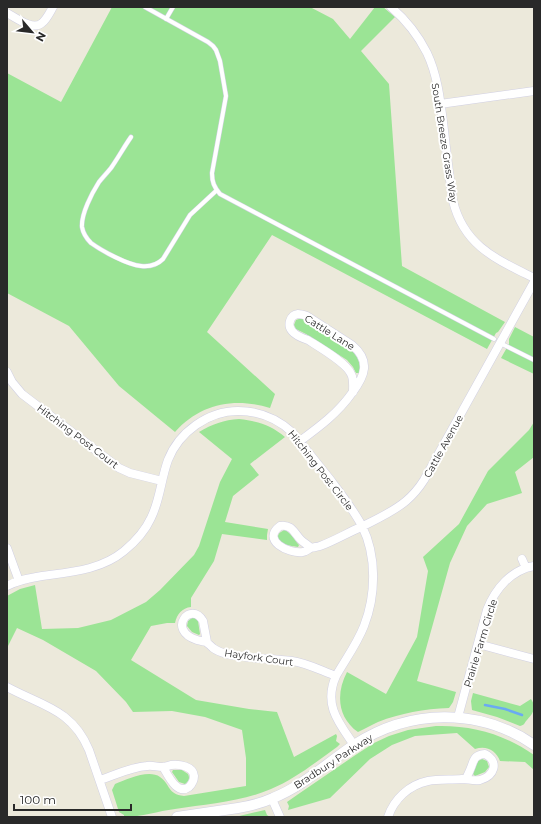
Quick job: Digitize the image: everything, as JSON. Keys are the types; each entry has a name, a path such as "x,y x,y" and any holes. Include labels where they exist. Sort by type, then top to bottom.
{"street":[{"path":"7,13 40,29 53,7"},
{"name":"South Breeze Grass Way","path":"391,7 412,29 427,53 433,70 437,84 453,201 458,216 467,233 490,255 534,278"},
{"path":"440,104 534,91"},
{"path":"459,238 467,233"},
{"name":"Cattle Avenue","path":"312,548 362,526 399,507 420,486 497,341 534,282"},
{"name":"Cattle Lane","path":"300,442 346,403 362,380 364,370 363,358 358,349 352,344 307,316 298,314 294,316 289,326 291,330 346,366 353,377 353,392"},
{"name":"Hitching Post Court","path":"7,372 17,389 26,397 119,468 130,473 162,481"},
{"name":"Hitching Post Circle","path":"7,586 28,578 89,568 107,562 124,551 139,536 150,519 171,454 189,430 202,421 220,413 245,411 267,416 284,425 293,433 347,503 362,526 370,551 373,568 373,586 370,606 364,626 336,676 333,683 332,692 334,712 339,724 354,745"},
{"path":"7,548 19,581"},
{"path":"522,559 530,567"},
{"name":"Prairie Farm Circle","path":"458,717 487,610 493,596 506,581 530,567"},
{"name":"Hayfork Court","path":"207,642 222,653 299,663 336,676"},
{"path":"478,644 534,659"},
{"path":"7,687 54,709 65,716 80,733 87,745 112,817"},
{"name":"Bradbury Parkway","path":"177,817 238,808 272,799 295,786 354,745 374,734 395,725 421,719 458,717 475,720 501,727 534,745"},
{"path":"100,780 145,766 164,767"},
{"path":"388,817 391,808 400,797 416,785 434,780 466,779"},
{"path":"272,799 280,817"}],"lane":[{"path":"145,7 208,42 216,50 220,61 226,96 212,174 213,185 216,190 224,196 534,360"},
{"path":"166,19 173,7"},
{"path":"131,137 100,181 87,205 83,217 82,227 85,236 90,242 106,252 129,263 140,266 159,263 190,215 216,190"}],"green space":[{"path":"112,7 310,7 333,19 350,39 375,7 383,7 395,17 361,51 389,84 402,266 505,322 496,333 487,349 272,235 207,332 275,394 270,408 243,403 218,405 195,415 175,432 119,386 69,326 7,293 7,73 61,102"},
{"path":"304,319 353,352 359,362 359,373 356,373 347,360 296,329 294,325 296,320"},
{"path":"515,327 534,337 534,374 501,358 509,344 509,339"},
{"path":"239,419 264,424 285,437 250,464 259,475 233,496 225,522 268,529 267,540 222,534 214,561 191,598 191,607 180,612 175,623 151,626 131,660 196,700 277,712 294,757 336,734 336,741 340,744 297,775 280,785 260,793 224,802 124,817 124,815 119,812 112,790 115,784 144,774 160,777 172,791 184,796 246,786 246,758 242,730 205,717 172,711 133,712 126,702 96,671 43,640 17,628 7,648 7,596 20,589 35,585 42,629 78,628 111,620 146,602 160,590 194,555 199,546 220,482 232,459 199,432 218,423"},
{"path":"534,422 534,457 515,472 522,493 487,504 467,526 450,563 417,681 456,692 453,702 449,708 422,710 395,716 378,722 358,732 346,719 340,704 341,688 347,672 386,694 417,637 428,571 423,557 459,524 488,471 529,430"},
{"path":"284,530 289,532 299,545 298,547 286,545 279,540 279,534"},
{"path":"195,618 198,621 199,635 192,632 187,626 188,621"},
{"path":"473,693 520,706 531,699 534,705 534,710 524,724 520,726 497,717 472,710 471,701"},
{"path":"436,726 475,729 511,741 534,755 534,770 525,762 500,761 496,754 490,749 475,749 457,733 415,736 392,745 370,759 330,798 288,810 289,806 287,802 374,743 408,730"},
{"path":"482,759 487,761 489,767 485,772 475,776 473,774 478,761"},
{"path":"173,770 182,770 188,774 189,778 185,784 179,782 172,772"},
{"path":"265,810 267,815 270,817 235,817"}],"waterway":[{"path":"485,705 505,709 522,715"}]}
